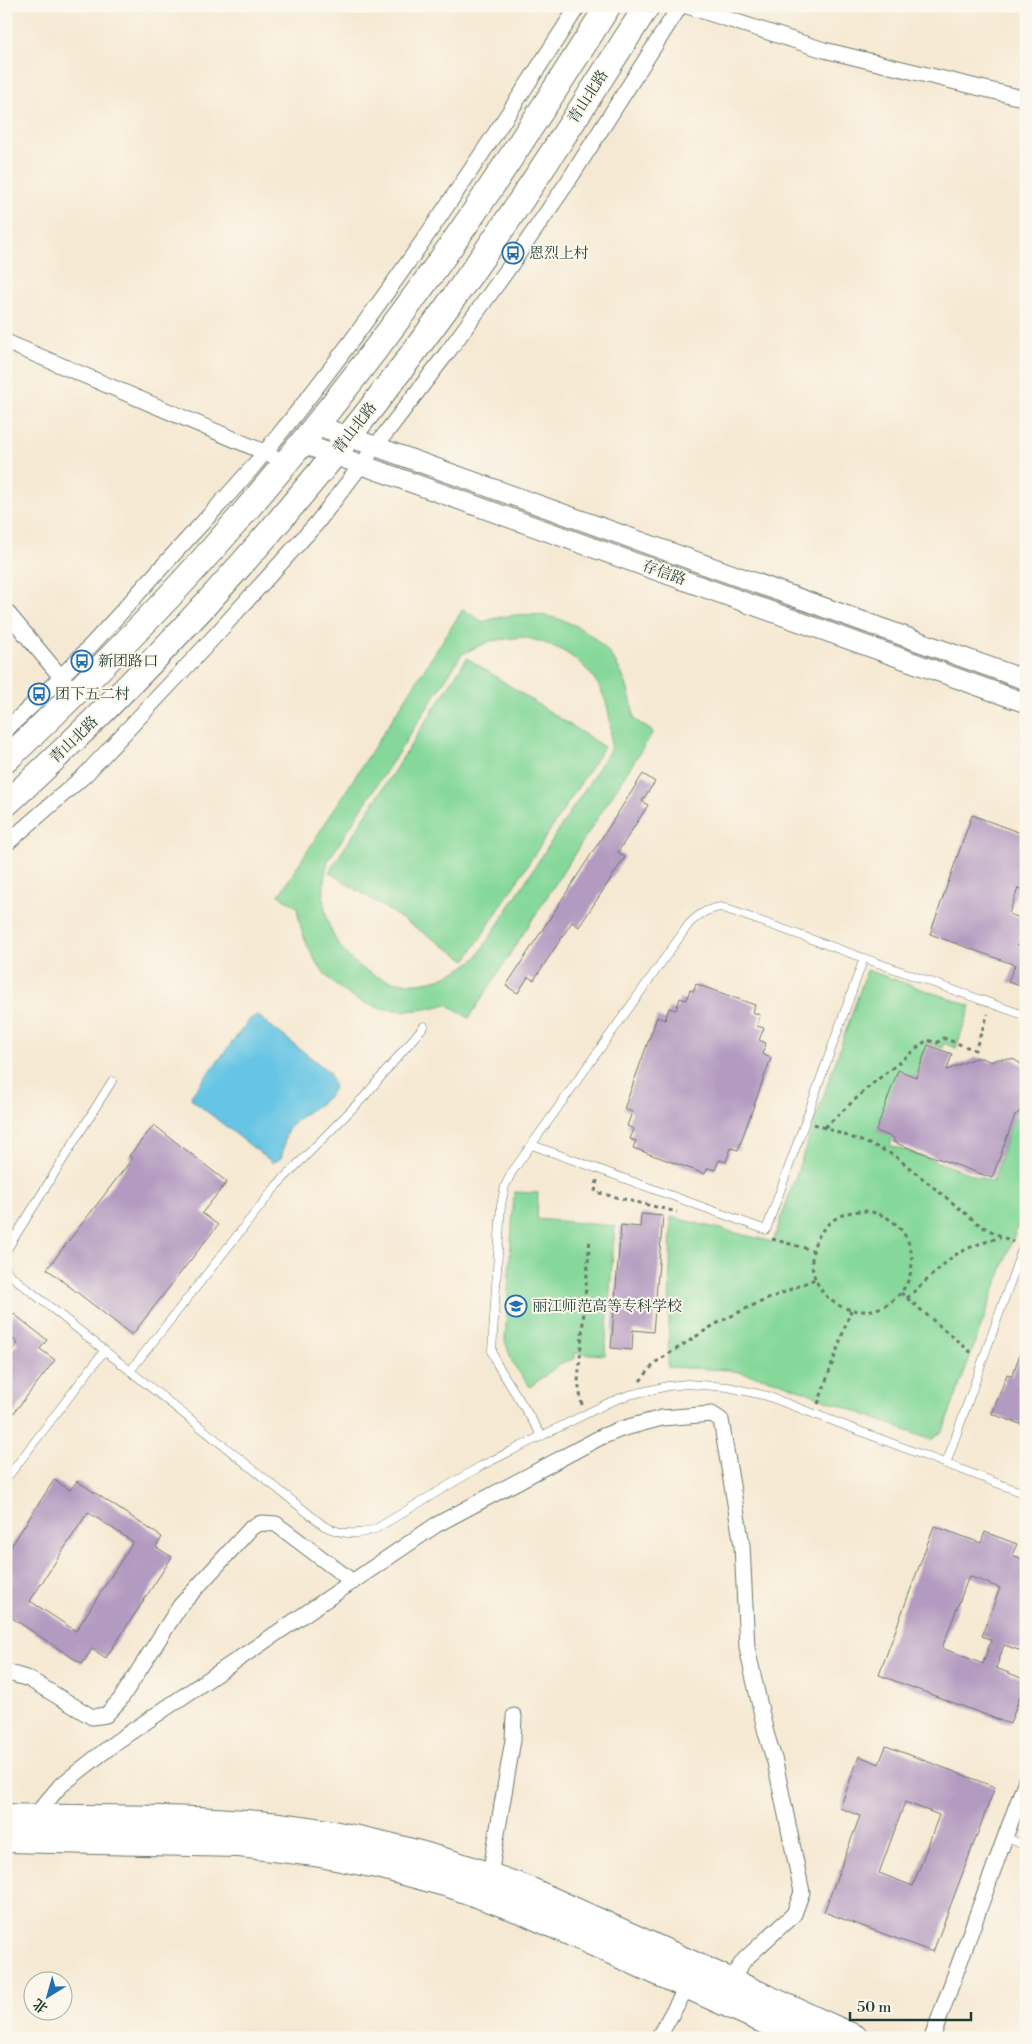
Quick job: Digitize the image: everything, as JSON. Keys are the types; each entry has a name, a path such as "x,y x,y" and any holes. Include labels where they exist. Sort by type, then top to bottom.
{"highway":[{"path":"6,1817 202,1820 280,1826 370,1842 421,1854 490,1875 531,1891 855,2038"},
{"path":"6,1839 239,1844 315,1853 382,1866 452,1885 523,1911 804,2038"}],"main road":[{"path":"6,760 67,685 189,575 301,443 404,311 466,223 608,6"},
{"name":"青山北路","path":"6,804 82,733 171,643 260,544 341,446 447,307 504,226 647,6"}],"street":[{"path":"6,730 25,713 67,685 196,530 264,452 367,318 432,227 495,135 578,6"},
{"path":"6,844 85,775 316,524 377,447 508,269 572,174 680,6"},
{"path":"687,6 824,50 1026,99"},
{"path":"6,342 264,452 301,443"},
{"name":"存信路","path":"301,443 377,447 1026,680"},
{"name":"存信路","path":"341,446 363,465 1026,703"},
{"path":"6,611 67,685"},
{"path":"33,1818 60,1786 116,1742 436,1525 621,1428 662,1418 712,1414 721,1420 742,1545 747,1648 775,1762 802,1892 794,1914 745,1959 729,1981"},
{"path":"6,1672 29,1679 92,1717 98,1718 106,1715 120,1700 180,1606 252,1528 261,1523 276,1524 353,1582"},
{"path":"490,1875 513,1740 514,1716"},
{"path":"932,2038 1026,1780"},
{"path":"658,2038 688,1985"}],"lane":[{"path":"542,1436 497,1364 492,1351 502,1196 512,1172 689,924 703,912 721,907 1026,1016"},
{"path":"532,1145 766,1230 864,958"},
{"path":"130,1371 277,1185 364,1097 424,1026"},
{"path":"6,1251 112,1081"},
{"path":"946,1464 1026,1238"},
{"path":"6,1270 324,1526 343,1533 361,1534 378,1528 481,1466 584,1415 629,1395 668,1386 708,1384 748,1390 1026,1494"},
{"path":"6,1479 105,1350"},
{"path":"1005,1837 1026,1846"}],"path":[{"path":"824,1128 871,1085 927,1040 937,1043 943,1038 975,1050 992,1004"},
{"path":"806,1121 875,1146 894,1156 981,1226 1023,1246"},
{"path":"871,1211 882,1215 896,1224 907,1237 911,1248 912,1270 901,1293 885,1306 874,1310 851,1310 831,1300 822,1292 815,1279 811,1261 812,1250 821,1231 838,1216 849,1212 871,1211"},
{"path":"907,1298 953,1256 973,1246 1002,1237"},
{"path":"584,1415 578,1382 590,1238"},
{"path":"629,1395 656,1362 685,1343 747,1308 815,1279"},
{"path":"901,1293 982,1362"},
{"path":"814,1414 851,1310"}],"green space":[{"path":"463,609 483,622 511,615 538,615 563,620 584,631 603,646 618,666 628,691 634,719 653,732 469,1018 447,1004 419,1010 393,1010 369,1004 347,994 329,978 314,958 303,935 297,907 279,895","holes":["521,637 542,642 561,650 591,674 601,690 607,708 611,728 610,750 477,957 448,975 418,983 389,981 364,969 343,951 329,926 324,895 328,861 462,654 490,641"]},
{"path":"467,658 604,747 466,960 329,872"},
{"path":"867,970 971,1006 956,1048 944,1043 943,1048 927,1043 890,1145 993,1182 1013,1118 1026,1112 1026,1203 943,1431 931,1440 774,1380 729,1370 668,1367 671,1217 773,1242"},
{"path":"514,1192 538,1193 537,1219 615,1226 605,1355 575,1353 575,1359 561,1363 530,1387 513,1364 505,1341"}],"water":[{"path":"257,1015 329,1072 334,1088 325,1099 295,1121 290,1127 286,1134 281,1158 273,1163 192,1100 191,1096 250,1019"}],"building":[{"path":"643,774 655,782 642,801 648,805 618,852 625,857 579,927 572,922 534,980 528,977 518,993 506,986"},
{"path":"972,815 1026,835 1026,891 1018,888 1009,914 1026,920 1017,945 1021,946 1024,939 1026,939 1026,988 1008,982 1015,965 930,934"},
{"path":"696,984 755,1005 753,1012 760,1015 757,1026 764,1028 759,1040 766,1043 762,1054 771,1058 738,1150 731,1148 726,1162 719,1160 715,1170 708,1168 705,1174 633,1148 636,1141 630,1139 634,1129 627,1126 632,1112 624,1109 657,1017 665,1020 669,1008 676,1010 680,998 686,1000 690,990 694,991"},
{"path":"928,1045 952,1054 947,1070 975,1058 982,1058 991,1062 998,1059 1013,1059 1026,1067 1026,1108 1015,1115 992,1178 893,1142 894,1138 876,1131 898,1070 916,1077"},
{"path":"154,1125 227,1182 202,1213 218,1225 132,1335 47,1269 132,1159 129,1156"},
{"path":"641,1214 663,1216 653,1332 633,1330 632,1350 611,1348 621,1225 640,1227"},
{"path":"14,1314 47,1340 40,1349 55,1360 6,1423 6,1357 18,1343 6,1334 6,1324"},
{"path":"1024,1343 1026,1344 1026,1418 1023,1425 992,1414 1007,1374 1012,1376"},
{"path":"54,1480 70,1490 77,1481 162,1537 156,1547 172,1557 106,1658 92,1649 82,1664 6,1614 6,1554","holes":["88,1512 133,1542 76,1631 30,1601"]},
{"path":"934,1526 981,1543 985,1532 1017,1544 1012,1555 1026,1560 1026,1642 1022,1651 1004,1645 996,1668 1026,1680 1010,1724 879,1675","holes":["969,1576 1000,1588 982,1636 991,1640 983,1664 942,1648"]},
{"path":"886,1746 995,1787 933,1952 824,1912 860,1816 840,1808 859,1756 879,1764","holes":["905,1802 939,1815 913,1886 879,1873"]}],"place":[{"name":"恩烈上村","path":"513,253"},
{"name":"新团路口","path":"82,661"},
{"name":"团下五二村","path":"39,694"},
{"name":"丽江师范高等专科学校","path":"516,1306"}]}
